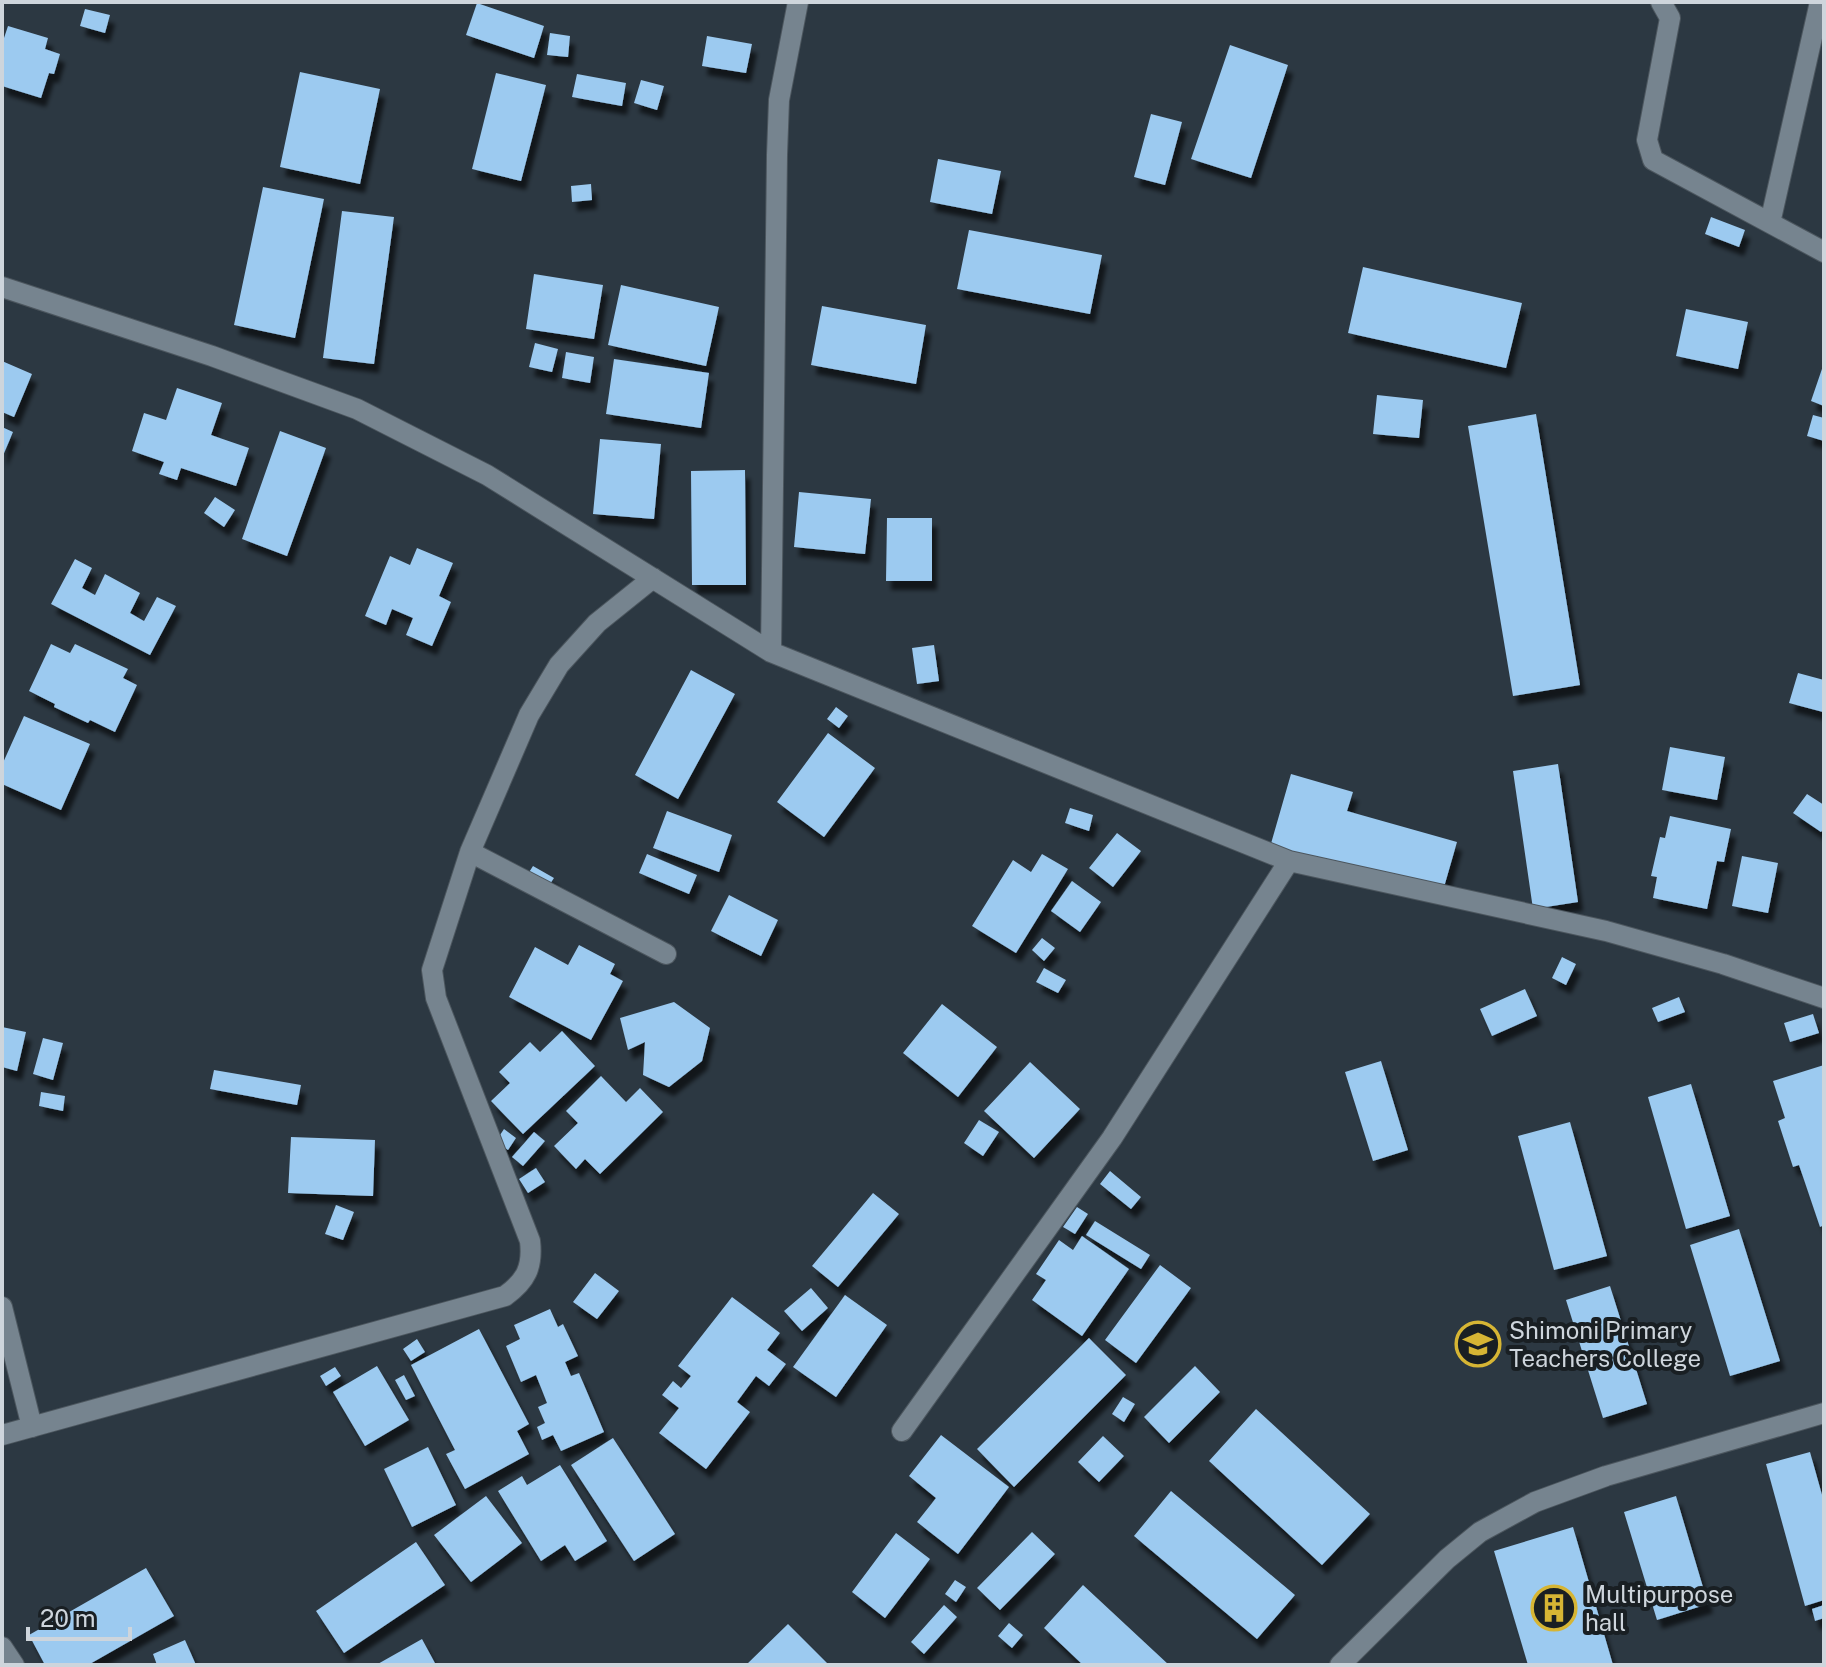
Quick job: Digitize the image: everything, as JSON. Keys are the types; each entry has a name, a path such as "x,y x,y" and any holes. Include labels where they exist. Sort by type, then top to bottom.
{"street":[{"path":"771,652 779,100 798,2"},
{"path":"1661,2 1670,18 1647,140 1653,160 1824,252"},
{"path":"1770,223 1820,2"},
{"path":"2,287 212,356 357,409 487,475 771,652 1289,861 1606,931 1723,964 1824,998"},
{"path":"2,1435 505,1296 519,1286 528,1273 532,1257 530,1241 432,985 432,970 470,852 529,715 559,665 597,623 653,578"},
{"path":"470,852 666,954"},
{"path":"902,1431 1112,1138 1289,861"},
{"path":"2,1307 32,1427"},
{"path":"1340,1665 1447,1559 1480,1532 1535,1502 1606,1476 1824,1413"},
{"path":"2,1647 14,1665"}],"building":[{"path":"477,3 544,26 534,58 466,35"},
{"path":"85,9 110,15 105,33 80,26"},
{"path":"8,26 48,38 45,49 60,54 54,74 49,73 41,98 2,86 2,44"},
{"path":"550,33 570,36 568,57 547,55"},
{"path":"707,36 752,44 746,73 702,66"},
{"path":"1230,45 1288,65 1251,178 1191,159"},
{"path":"300,72 380,89 360,184 280,167"},
{"path":"496,73 546,85 521,181 472,169"},
{"path":"577,74 626,83 622,106 572,97"},
{"path":"641,80 664,86 657,110 634,103"},
{"path":"1151,114 1182,122 1165,185 1134,177"},
{"path":"938,159 1001,171 992,214 930,202"},
{"path":"591,184 592,200 572,202 571,186"},
{"path":"263,187 324,199 295,338 234,325"},
{"path":"342,211 394,217 374,364 323,358"},
{"path":"1711,217 1745,230 1739,247 1705,234"},
{"path":"969,230 1102,255 1090,314 957,289"},
{"path":"1363,267 1522,303 1506,368 1348,333"},
{"path":"534,274 603,285 594,339 526,329"},
{"path":"621,285 719,307 706,366 608,345"},
{"path":"822,306 926,325 916,384 811,365"},
{"path":"1686,309 1748,322 1738,369 1676,356"},
{"path":"535,343 558,349 552,372 529,367"},
{"path":"566,352 594,357 590,383 562,378"},
{"path":"614,359 709,373 701,428 606,414"},
{"path":"2,361 32,374 14,417 2,412"},
{"path":"1824,363 1824,406 1811,401"},
{"path":"177,388 222,403 211,435 249,448 236,486 181,468 177,480 159,474 164,462 132,451 144,413 166,420"},
{"path":"1377,395 1423,400 1419,438 1373,434"},
{"path":"1536,414 1580,685 1513,696 1468,426"},
{"path":"1813,415 1824,418 1824,441 1807,436"},
{"path":"2,427 13,432 2,458"},
{"path":"280,431 326,448 287,556 242,539"},
{"path":"600,439 661,444 654,519 593,514"},
{"path":"745,470 746,585 692,585 691,471"},
{"path":"799,492 871,499 865,554 794,547"},
{"path":"215,497 235,510 224,527 204,513"},
{"path":"887,518 932,518 932,581 886,581"},
{"path":"417,548 453,563 439,596 451,602 432,646 406,635 413,618 392,609 386,625 365,616 390,556 410,565"},
{"path":"75,559 92,568 82,588 95,595 105,574 140,593 130,613 144,621 157,597 176,606 150,655 51,604"},
{"path":"51,644 70,653 75,644 128,669 123,678 137,685 115,732 54,707 55,704 29,691"},
{"path":"934,645 939,681 917,684 912,648"},
{"path":"691,670 735,694 678,799 635,775"},
{"path":"1798,673 1824,680 1823,712 1789,703"},
{"path":"836,707 848,716 839,728 827,719"},
{"path":"24,716 90,744 61,810 2,784 2,765"},
{"path":"828,733 875,768 824,837 777,802"},
{"path":"1670,747 1725,757 1717,800 1662,790"},
{"path":"1558,764 1578,902 1533,909 1513,771"},
{"path":"1291,774 1353,792 1347,811 1457,842 1442,894 1270,847"},
{"path":"1807,794 1824,805 1824,828 1821,832 1793,813"},
{"path":"1070,808 1093,815 1089,831 1065,823"},
{"path":"667,811 732,835 719,872 653,848"},
{"path":"1670,816 1731,829 1724,862 1717,861 1707,909 1653,898 1657,877 1651,876 1660,837 1665,838"},
{"path":"1117,833 1141,851 1113,887 1089,868"},
{"path":"647,854 697,875 689,894 639,873"},
{"path":"1042,854 1068,869 1016,953 972,926 1013,860 1031,872"},
{"path":"1742,856 1778,863 1768,913 1732,906"},
{"path":"533,866 554,878 546,890 526,877"},
{"path":"1072,881 1101,902 1080,932 1051,911"},
{"path":"729,895 778,920 761,956 711,931"},
{"path":"1042,938 1055,948 1044,961 1032,950"},
{"path":"579,945 615,964 610,974 623,981 591,1040 509,997 535,947 568,965"},
{"path":"1562,957 1576,964 1566,985 1552,978"},
{"path":"1044,968 1066,980 1058,993 1036,982"},
{"path":"1525,989 1537,1016 1492,1036 1480,1009"},
{"path":"1679,997 1685,1012 1658,1022 1652,1008"},
{"path":"674,1002 710,1028 702,1061 669,1087 643,1075 645,1042 628,1050 620,1018"},
{"path":"942,1004 997,1047 958,1097 903,1053"},
{"path":"1813,1014 1819,1033 1790,1042 1784,1023"},
{"path":"2,1027 26,1032 17,1071 2,1067"},
{"path":"562,1031 595,1066 523,1134 491,1101 510,1083 499,1072 530,1042 540,1052"},
{"path":"43,1038 63,1043 53,1080 33,1074"},
{"path":"1381,1061 1408,1150 1373,1161 1345,1072"},
{"path":"1030,1062 1080,1109 1034,1158 984,1111"},
{"path":"1824,1065 1824,1225 1820,1227 1799,1165 1793,1167 1778,1121 1785,1118 1773,1081"},
{"path":"214,1070 301,1085 297,1105 210,1089"},
{"path":"601,1076 626,1102 640,1088 663,1112 600,1174 585,1159 576,1169 554,1146 578,1123 566,1111"},
{"path":"1691,1084 1730,1216 1686,1229 1648,1097"},
{"path":"41,1092 65,1096 63,1111 39,1106"},
{"path":"979,1120 999,1132 983,1156 964,1143"},
{"path":"1570,1122 1607,1256 1554,1270 1518,1136"},
{"path":"504,1129 516,1138 508,1150 496,1141"},
{"path":"534,1132 545,1141 523,1166 512,1157"},
{"path":"291,1137 375,1140 373,1196 288,1193"},
{"path":"536,1168 545,1182 528,1193 519,1179"},
{"path":"1110,1171 1141,1197 1131,1209 1100,1184"},
{"path":"873,1193 899,1214 838,1287 812,1266"},
{"path":"336,1205 354,1212 343,1240 325,1234"},
{"path":"1077,1207 1088,1214 1075,1234 1063,1227"},
{"path":"1095,1221 1150,1255 1141,1269 1086,1235"},
{"path":"1739,1229 1780,1361 1730,1376 1690,1245"},
{"path":"1082,1236 1129,1269 1082,1336 1032,1300 1046,1280 1036,1274 1059,1240 1073,1250"},
{"path":"1160,1265 1191,1288 1136,1363 1105,1340"},
{"path":"595,1273 619,1291 597,1319 573,1302"},
{"path":"1610,1286 1647,1404 1603,1418 1566,1300"},
{"path":"811,1288 828,1308 802,1331 784,1311"},
{"path":"845,1295 887,1325 836,1397 793,1367"},
{"path":"732,1297 780,1333 767,1350 786,1364 769,1386 756,1376 737,1402 750,1412 706,1469 659,1433 679,1408 662,1395 673,1381 681,1388 691,1376 678,1366"},
{"path":"550,1309 558,1327 563,1324 578,1356 565,1362 571,1376 579,1373 604,1432 561,1451 553,1435 542,1440 537,1427 545,1423 538,1407 547,1403 536,1375 521,1382 506,1346 520,1339 514,1325"},
{"path":"479,1329 529,1424 517,1431 529,1454 465,1489 446,1454 455,1450 411,1365"},
{"path":"1089,1338 1126,1375 1014,1487 977,1449"},
{"path":"417,1339 425,1352 411,1361 403,1349"},
{"path":"377,1366 409,1420 365,1446 333,1392"},
{"path":"1195,1366 1220,1392 1169,1443 1144,1417"},
{"path":"335,1367 341,1376 326,1386 320,1376"},
{"path":"404,1375 415,1396 406,1400 395,1380"},
{"path":"1123,1397 1135,1404 1124,1422 1112,1414"},
{"path":"1256,1409 1370,1514 1322,1565 1209,1461"},
{"path":"941,1435 1009,1487 958,1554 917,1522 936,1498 909,1476"},
{"path":"1103,1436 1124,1456 1099,1482 1078,1462"},
{"path":"613,1438 675,1534 634,1561 571,1465"},
{"path":"428,1447 456,1505 412,1527 384,1469"},
{"path":"1810,1452 1824,1502 1824,1600 1805,1606 1766,1464"},
{"path":"560,1465 607,1541 575,1561 565,1545 541,1561 498,1491 522,1476 527,1485"},
{"path":"1171,1491 1295,1595 1257,1639 1134,1536"},
{"path":"486,1496 522,1543 471,1582 434,1535"},
{"path":"1676,1496 1708,1604 1657,1620 1624,1512"},
{"name":"Multipurpose hall","path":"1573,1527 1613,1665 1528,1665 1494,1551"},
{"path":"1032,1532 1055,1554 1000,1610 977,1588"},
{"path":"896,1533 930,1559 885,1618 852,1592"},
{"path":"416,1542 445,1585 344,1653 316,1611"},
{"path":"146,1568 174,1616 88,1665 45,1665 29,1635"},
{"path":"955,1580 966,1587 956,1602 945,1594"},
{"path":"1083,1585 1169,1665 1083,1665 1044,1628"},
{"path":"944,1605 957,1617 924,1654 911,1642"},
{"path":"1824,1605 1824,1618 1815,1621 1812,1609"},
{"path":"1009,1623 1023,1635 1012,1648 998,1636"},
{"path":"788,1624 829,1665 746,1665"},
{"path":"422,1639 436,1665 376,1665"},
{"path":"185,1640 196,1665 157,1665 153,1654"}],"place":[{"name":"Shimoni Primary Teachers College","path":"1478,1344"},
{"name":"Multipurpose hall","path":"1554,1608"}]}
